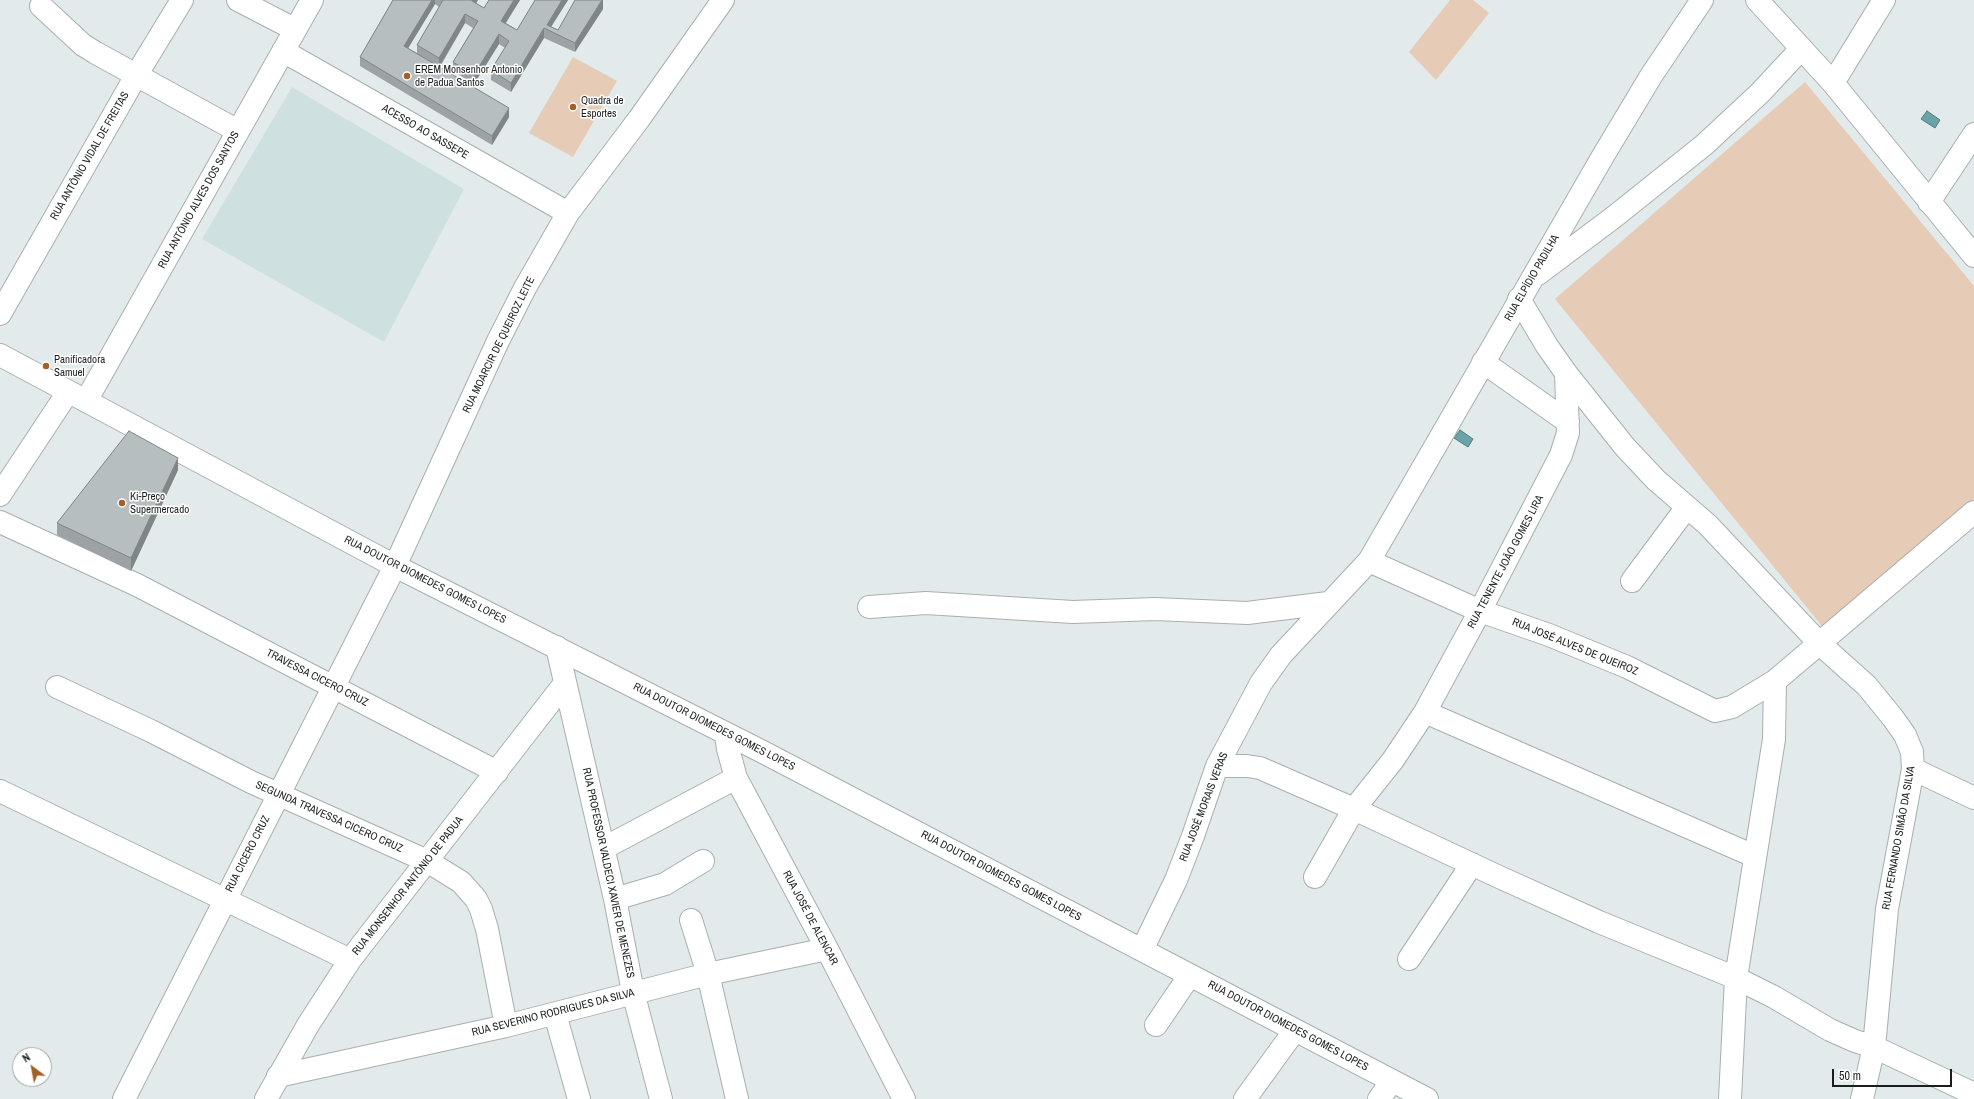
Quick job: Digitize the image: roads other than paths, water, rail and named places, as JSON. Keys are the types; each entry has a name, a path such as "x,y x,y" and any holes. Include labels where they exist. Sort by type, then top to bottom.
{"street":[{"name":"RUA ANTÔNIO VIDAL DE FREITAS","path":"0,314 137,74 182,0"},
{"path":"238,0 294,29"},
{"name":"RUA ANTÔNIO ALVES DOS SANTOS","path":"0,495 77,396 238,131 294,29 312,0"},
{"name":"RUA MOARCIR DE QUEIROZ LEITE","path":"395,566 498,341 525,288 568,213 639,119 723,0"},
{"name":"RUA ELPÍDIO PADILHA","path":"1369,561 1530,280 1647,83 1702,0"},
{"path":"1758,0 1833,83 1974,256"},
{"path":"1833,83 1884,0"},
{"path":"41,6 83,45 238,131"},
{"path":"1530,280 1614,217 1704,145 1760,93 1801,49"},
{"name":"ACESSO AO SASSEPE","path":"283,51 568,213"},
{"path":"1929,202 1974,134"},
{"path":"1519,299 1547,346 1566,374"},
{"name":"RUA DOUTOR DIOMEDES GOMES LOPES","path":"0,355 395,566 726,734 1427,1099"},
{"path":"1483,362 1568,422"},
{"name":"RUA TENENTE JOÃO GOMES LIRA","path":"1315,877 1354,809 1393,760 1425,712 1562,455 1568,433 1566,374"},
{"name":"RUA FERNANDO SIMÃO DA SILVA","path":"1566,374 1625,447 1656,480 1733,550 1820,644 1867,686 1893,718 1904,735 1912,752 1913,769 1887,909 1874,1047 1862,1099"},
{"path":"1632,581 1687,507"},
{"path":"1820,644 1974,512"},
{"name":"TRAVESSA CICERO CRUZ","path":"0,522 137,585 497,772"},
{"name":"RUA JOSÉ MORAIS VERAS","path":"1142,950 1176,880 1218,766 1261,683 1281,655 1328,603 1369,561"},
{"name":"RUA JOSÉ ALVES DE QUEIROZ","path":"1369,561 1480,611 1548,635 1626,667 1715,711 1732,707 1775,681 1820,644"},
{"name":"RUA CICERO CRUZ","path":"124,1099 395,566"},
{"path":"870,607 926,603 1073,612 1155,609 1247,613 1328,603"},
{"name":"RUA PROFESSOR VALDECI XAVIER DE MENEZES","path":"557,647 604,848 633,992 661,1099"},
{"path":"1730,1099 1736,978 1754,856 1774,739 1775,681"},
{"name":"RUA MONSENHOR ANTÔNIO DE PADUA","path":"266,1099 308,1025 350,960 565,683"},
{"name":"SEGUNDA TRAVESSA CICERO CRUZ","path":"57,687 151,731 226,770 427,861 461,882 476,899 487,929 506,1026"},
{"path":"1425,712 1754,856"},
{"name":"RUA JOSÉ DE ALENCAR","path":"726,734 728,749 736,778 827,949 904,1099"},
{"path":"1218,766 1247,766 1260,768 1354,809 1599,922 1736,978 1774,997 1830,1030 1874,1047 1974,1094"},
{"path":"1913,769 1974,798"},
{"path":"604,848 736,778"},
{"path":"0,791 350,960"},
{"path":"615,899 665,884 704,861"},
{"path":"1408,959 1472,864"},
{"path":"691,920 708,974 738,1099"},
{"name":"RUA SEVERINO RODRIGUES DA SILVA","path":"278,1076 506,1026 633,992 708,974 827,949"},
{"path":"1156,1025 1190,975"},
{"path":"555,1014 579,1099"},
{"path":"1245,1099 1295,1030"},
{"path":"1379,1099 1392,1081"}],"water":[{"path":"1927,111 1940,120 1935,128 1921,119"},
{"path":"1460,430 1473,439 1468,447 1454,438"}],"place":[{"name":"EREM Monsenhor Antonio de Padua Santos","path":"407,76"},
{"name":"Quadra de Esportes","path":"573,107"},
{"name":"Panificadora Samuel","path":"46,366"},
{"name":"Ki-Preço Supermercado","path":"122,503"}]}
